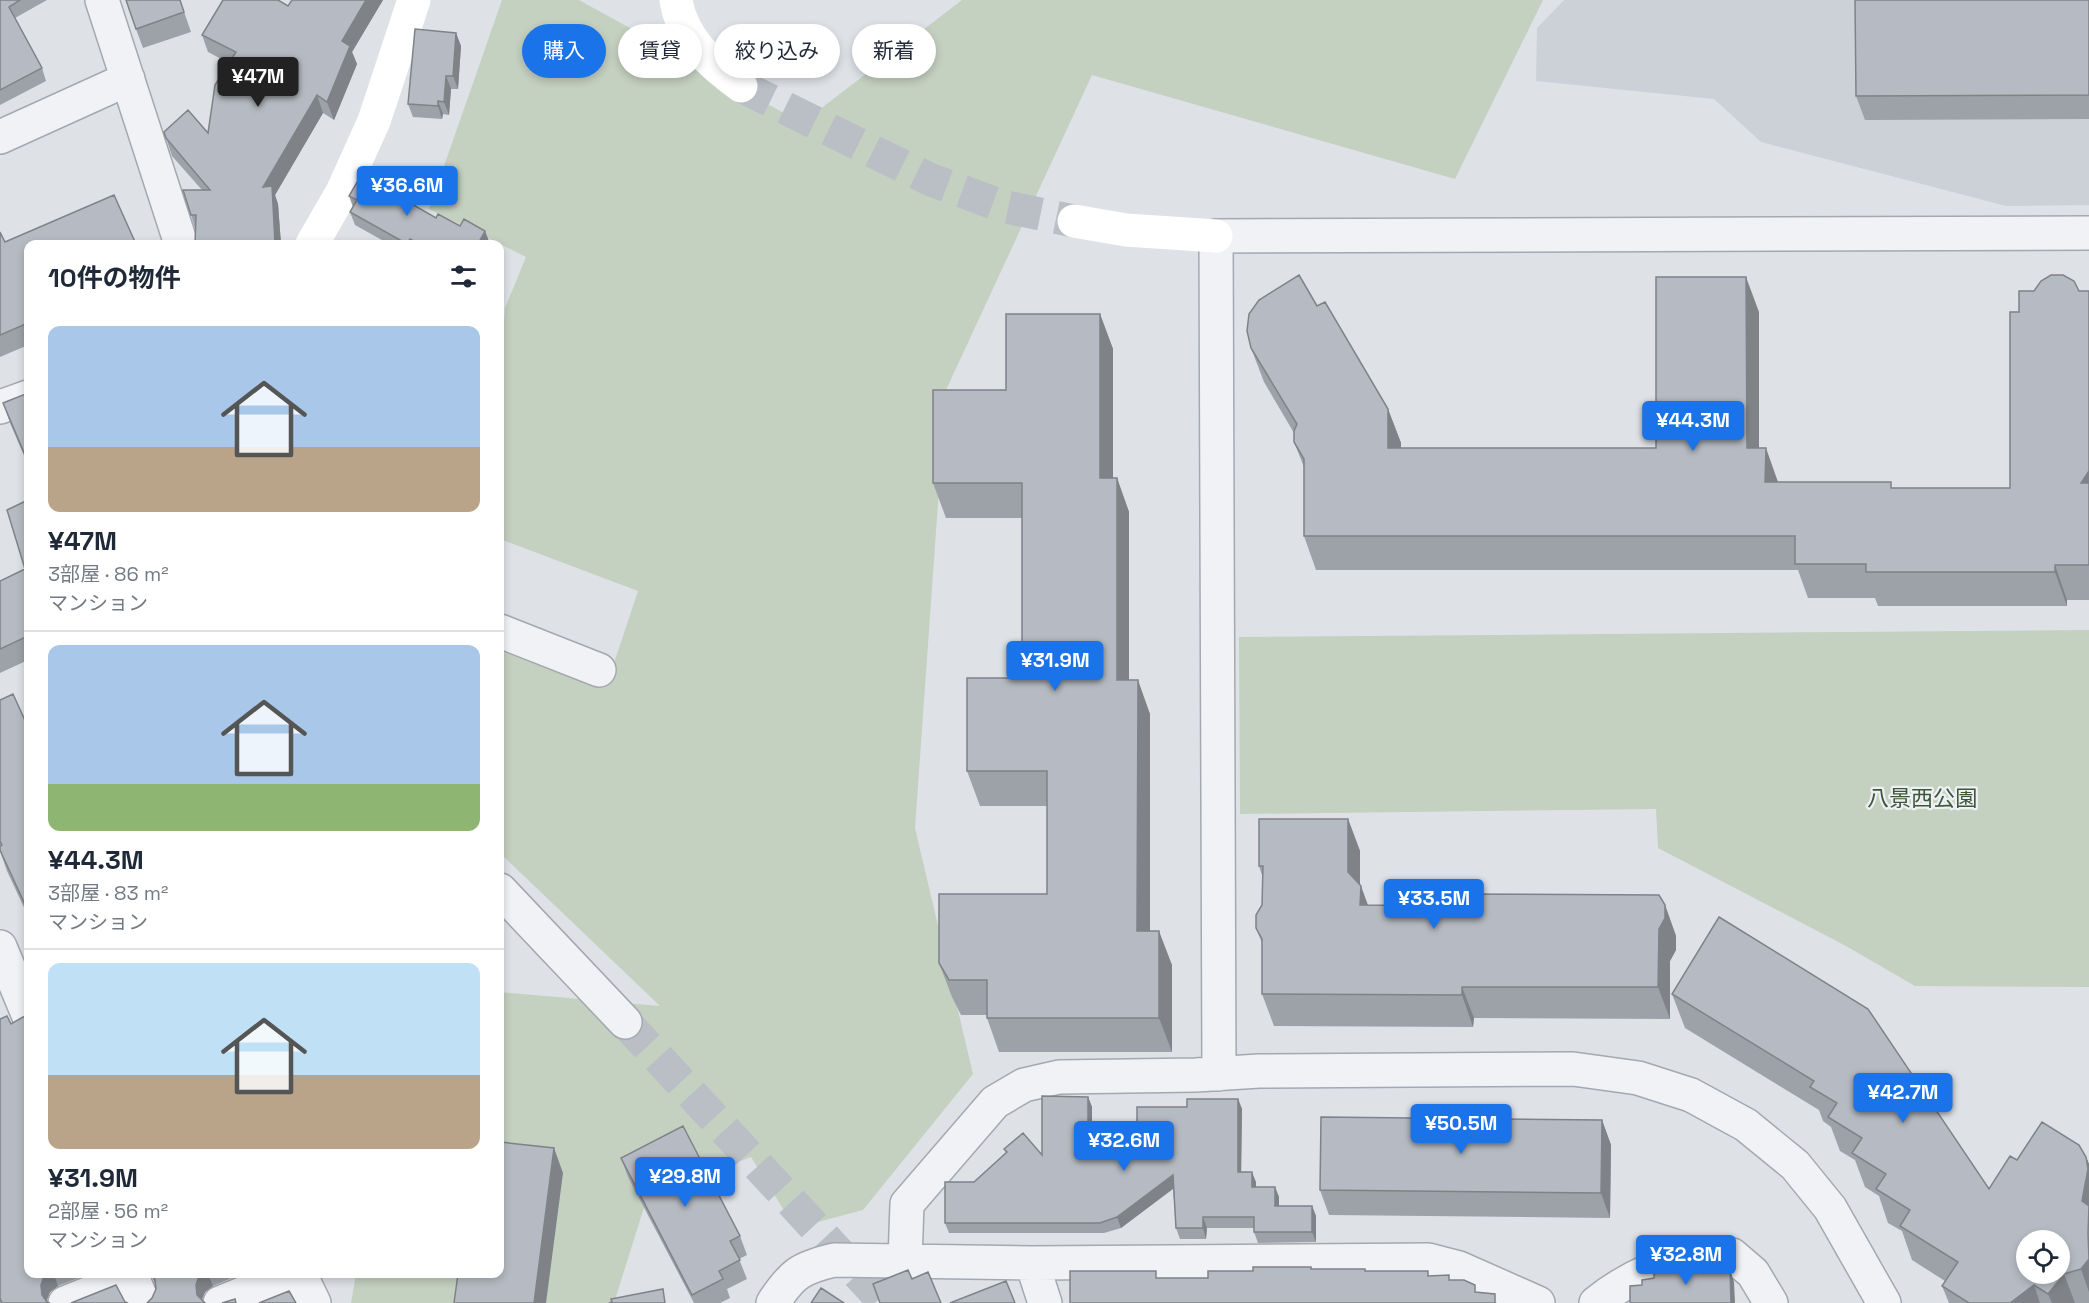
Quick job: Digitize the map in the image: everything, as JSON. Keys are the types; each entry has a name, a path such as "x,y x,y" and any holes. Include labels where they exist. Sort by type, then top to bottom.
{"street":[{"path":"102,0 180,240"},
{"path":"314,240 342,192 374,121 414,0"},
{"path":"676,0 678,11 693,44 716,69 741,87"},
{"path":"0,137 128,79"},
{"path":"1074,221 1126,230 1216,236 2089,233"},
{"path":"1216,236 1219,1074"},
{"path":"0,407 24,398"},
{"path":"504,633 599,670"},
{"path":"504,894 625,1022"},
{"path":"0,947 20,1009"},
{"path":"904,1261 907,1204 995,1102 1024,1085 1059,1077 1259,1071 1573,1070 1638,1078 1691,1095 1746,1125 1795,1165 1830,1208 1884,1303"},
{"path":"1596,1303 1607,1294 1649,1270 1687,1258 1732,1255 1752,1273 1772,1303"},
{"path":"773,1303 787,1281 808,1267 834,1260 1032,1263 1428,1260 1459,1268 1538,1303"},
{"path":"1032,1263 1045,1303"},
{"path":"220,1303 280,1278"},
{"path":"302,1278 314,1303"},
{"path":"65,1303 135,1284"}],"shaded area":[{"path":"1564,0 2089,0 2089,205 2006,206 1761,142 1714,99 1536,81 1537,28"}],"green space":[{"path":"502,0 579,0 623,24 618,24 618,78 702,78 702,68 714,74 714,78 720,78 802,123 861,78 936,78 936,24 931,24 962,0 1543,0 1455,179 1092,75 946,390 915,828 973,1074 863,1210 795,1228 751,1157 647,1198 614,1303 351,1303 355,1278 504,1278 504,992 660,1006 504,857 504,634 608,681 638,591 504,541 505,308 526,257 504,246 504,240 492,240 429,209"},
{"name":"八景西公園","path":"2089,630 2089,987 1915,986 1846,946 1658,848 1656,809 1240,814 1239,637"}],"building":[{"path":"0,0 20,0 9,7 42,68 0,90"},
{"path":"126,0 180,0 184,12 136,29"},
{"path":"223,0 278,0 288,6 292,0 366,0 342,41 350,46 327,102 317,95 263,187 272,186 275,240 195,240 196,215 191,215 183,190 210,190 166,138 164,132 188,110 208,133 215,85 236,52 202,35"},
{"path":"1855,0 2089,0 2089,95 1856,96"},
{"path":"415,29 456,33 453,76 446,76 444,102 438,101 438,106 408,104"},
{"path":"363,172 386,184 384,188 436,218 438,214 460,226 464,219 485,231 480,240 400,240 350,212 357,200 349,196"},
{"path":"114,195 134,240 24,240 24,325 0,335 0,232 5,242"},
{"path":"1299,275 1317,306 1325,302 1388,409 1388,448 1656,448 1656,277 1746,277 1747,448 1766,448 1765,482 1891,482 1891,488 2010,488 2010,312 2019,312 2019,291 2034,291 2041,281 2051,275 2063,275 2074,281 2079,291 2089,291 2089,471 2081,483 2089,483 2089,565 2055,565 2055,572 1866,572 1866,564 1795,564 1795,536 1304,536 1304,459 1294,442 1294,431 1297,424 1251,348 1247,331 1249,314 1259,300"},
{"path":"1006,314 1100,314 1100,478 1117,478 1117,680 1138,680 1137,931 1159,931 1159,1018 987,1018 987,980 949,980 939,963 939,894 1047,894 1047,771 967,771 967,678 1022,678 1022,483 933,483 933,390 1006,390"},
{"path":"24,395 24,453 3,403"},
{"path":"24,502 24,566 7,510"},
{"path":"24,569 24,638 0,649 0,581"},
{"path":"13,694 24,718 24,902 0,850 2,845 0,841 0,700"},
{"path":"1259,819 1348,819 1348,872 1361,886 1360,905 1459,906 1459,894 1659,895 1665,905 1665,918 1659,929 1658,987 1462,987 1462,995 1262,994 1262,939 1256,928 1256,915 1262,905 1263,866 1259,866"},
{"path":"1719,917 1868,1009 1989,1189 2010,1156 2017,1160 2042,1122 2079,1145 2086,1157 2088,1169 2082,1201 2089,1206 2089,1259 2081,1269 2070,1272 2070,1230 2016,1230 2016,1284 2056,1284 2048,1294 2034,1285 2010,1303 1969,1303 1942,1286 1958,1262 1900,1226 1910,1210 1876,1189 1886,1174 1852,1153 1862,1138 1828,1117 1837,1103 1810,1087 1814,1081 1672,994"},
{"path":"7,1016 11,1024 24,1017 24,1278 43,1278 42,1295 50,1303 2,1303 0,1298 0,1019"},
{"path":"1042,1096 1088,1097 1088,1138 1137,1137 1137,1107 1187,1107 1187,1099 1238,1099 1238,1172 1252,1172 1252,1187 1275,1187 1275,1206 1312,1206 1312,1232 1254,1232 1254,1217 1203,1217 1203,1228 1176,1228 1173,1175 1117,1217 1100,1223 945,1223 945,1182 974,1182 1007,1152 1004,1149 1023,1133 1042,1155"},
{"path":"1321,1117 1602,1120 1601,1193 1320,1190"},
{"path":"683,1126 740,1236 730,1241 740,1260 719,1271 723,1279 692,1295 621,1158"},
{"path":"504,1142 554,1148 534,1303 454,1303 457,1278 504,1278"},
{"path":"1722,1263 1730,1269 1731,1303 1630,1303 1630,1286 1642,1285 1642,1280 1654,1278 1654,1274 1671,1268 1688,1269 1688,1264"},
{"path":"1253,1267 1428,1271 1428,1276 1449,1275 1449,1280 1464,1280 1475,1285 1475,1292 1495,1294 1495,1303 1070,1303 1070,1271 1156,1271 1156,1278 1208,1278 1208,1271 1253,1271"},
{"path":"908,1270 912,1279 928,1272 941,1303 880,1303 873,1284"},
{"path":"154,1278 198,1278 197,1295 205,1303 147,1303 156,1289"},
{"path":"1006,1281 1015,1303 950,1303"},
{"path":"116,1285 125,1302 128,1303 71,1303"},
{"path":"821,1288 844,1303 811,1303"},
{"path":"663,1289 665,1303 609,1303 612,1302 611,1299"},
{"path":"289,1291 296,1303 259,1303"},
{"path":"235,1299 236,1303 222,1303"}],"tunnel":[{"path":"741,86 929,179 1002,206 1074,221"},
{"path":"625,1022 885,1303"}]}
